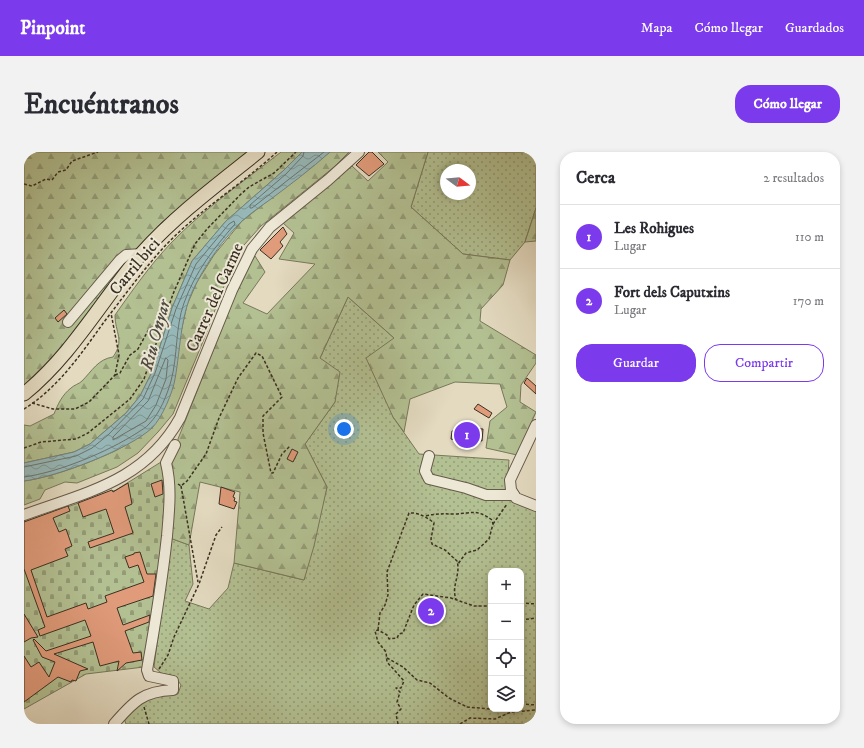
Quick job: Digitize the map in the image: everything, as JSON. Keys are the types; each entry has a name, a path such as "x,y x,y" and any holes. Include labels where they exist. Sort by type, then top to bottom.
{"main road":[{"path":"28,398 142,254 193,203 258,152"}],"street":[{"name":"Carrer del Carme","path":"24,514 102,486 133,471 154,454 176,425 240,271 252,249 270,227 328,180 359,152"},
{"path":"68,322 105,276 120,260 126,255 142,254"},
{"path":"514,496 509,485 512,474 536,425"},
{"path":"114,724 139,698 151,692 173,690 173,681 168,678 149,676 147,670 161,594 170,478 166,463 175,445"},
{"path":"429,456 425,471 429,479 466,488 486,495 514,496 536,506"}],"path":[{"path":"24,184 32,186 46,179 52,180 58,172 66,170 72,161 98,152"},
{"name":"Carril bici","path":"24,409 28,398 69,369 133,284 172,240 214,202 277,152"},
{"path":"24,448 42,442 76,439 88,433 130,399 144,379 190,253 206,229 249,187 274,173 296,152"},
{"path":"111,313 119,355 115,375"},
{"path":"28,398 53,409 75,409 89,402 115,375 120,373 130,355 138,349 149,329 164,321"},
{"path":"181,486 187,481 206,454 219,418 238,378 256,353 262,356 282,397 264,416 263,433 271,473 273,472 282,454 290,446"},
{"path":"170,478 181,486 198,584"},
{"path":"457,600 454,591 458,564 466,553 477,550 489,539 493,524 514,496"},
{"path":"425,516 443,512 458,513 472,511 486,515 492,520 493,524"},
{"path":"398,724 396,714 400,709 397,702 400,692 396,688 401,688 404,681 390,665 386,652 375,637 375,632 378,630 380,613 385,605 388,594 387,572 402,533 407,514 411,512 425,516 434,523 431,539 432,544 445,550 455,558 458,564"},
{"path":"148,662 152,671 156,672 163,667 214,542 222,527"},
{"path":"378,630 387,635 389,639 398,638 399,634 403,633 414,605 423,594 457,600 474,606 488,606"},
{"path":"524,603 536,604"},
{"path":"524,620 536,618"},
{"path":"387,658 394,660 417,680 430,683 449,698 467,707 488,709"},
{"path":"139,698 149,724"},
{"path":"524,704 536,705"},
{"path":"460,724 470,718 495,719 511,712 536,710"}],"green space":[{"path":"24,152 247,152 161,223 120,270 55,355 24,385"},
{"path":"281,152 302,152 283,171 226,221 192,261 172,308 152,372 140,396 126,413 90,444 74,452 24,463 24,425 30,426 54,414 65,394 72,387 82,381 103,360 113,357 117,351 119,341 115,315 156,260 171,243 197,219"},
{"path":"330,152 349,152 334,167 261,226 236,254 204,339 173,414 158,432 138,453 117,467 77,483 65,482 45,490 40,499 24,505 24,481 59,473 94,460 120,449 152,428 181,332 187,305 197,282 214,255 242,221"},
{"path":"378,152 428,152 411,207 463,254 510,260 503,285 481,309 480,321 536,355 536,363 521,385 520,402 536,412 517,455 486,448 490,421 507,407 500,384 455,382 410,399 404,432 393,417 366,358 394,338 348,297 320,358 340,372 335,402 305,444 327,487 314,546 304,580 234,563 240,492 200,482 189,545 170,538 168,464 178,444 178,439 244,273 255,256 265,272 243,303 267,314 315,264 279,259 294,233 283,223 352,166 368,181 388,162"},
{"path":"428,152 536,152 536,208 525,242 510,260 463,254 411,207"},
{"path":"536,208 536,241 525,242"},
{"path":"348,297 394,338 393,417 419,454 509,460 507,489 536,510 536,724 126,724 124,718 142,702 154,697 178,694 181,685 175,676 161,673 154,667 170,538 189,545 193,584 185,601 209,609 228,588 234,563 304,580 327,487 305,444 335,402 320,358"},
{"path":"161,462 168,479 159,594 146,659 142,660 144,667 86,674 24,709 24,522 116,490"}],"water":[{"path":"302,152 330,152 242,221 217,250 191,293 184,317 174,384 166,405 156,424 141,436 126,445 91,461 54,474 24,481 24,463 74,452 90,444 126,413 140,396 152,372 172,308 192,261 226,221 283,171"}],"building":[{"path":"369,152 372,152 384,164 369,176 356,165"},
{"path":"283,227 287,234 280,242 283,246 271,259 260,250"},
{"path":"64,310 67,314 58,322 55,318"},
{"path":"527,378 536,386 536,394 524,383"},
{"path":"478,404 492,413 489,418 474,409"},
{"path":"472,428 483,429 482,441 465,439 457,441 451,439 452,431 472,432"},
{"path":"292,449 298,452 293,462 287,459"},
{"path":"162,480 163,494 155,497 151,484"},
{"path":"128,483 132,504 125,507 133,533 90,548 88,542 114,533 106,509 83,517 78,503 112,490 113,492"},
{"path":"221,487 235,492 233,497 235,498 234,501 237,502 234,509 219,504"},
{"path":"68,506 70,511 53,518 59,532 66,529 72,546 65,549 68,556 31,570 47,617 86,603 88,609 107,602 105,596 144,582 138,565 129,568 125,557 140,552 147,574 156,574 153,596 117,608 123,625 150,615 149,622 125,631 133,653 141,652 142,660 126,663 117,671 119,661 100,666 93,642 54,654 88,669 80,671 76,681 72,680 71,682 58,677 24,702 24,656 31,667 39,662 49,677 55,662 42,657 33,640 34,639 46,651 91,636 85,620 40,636 38,630 45,627 24,569 24,522"},
{"path":"24,614 38,637 31,638 24,642"}],"place":[{"name":"Les Rohigues","path":"467,435"},
{"name":"Fort dels Caputxins","path":"431,611"}],"water label":[{"name":"Riu Onyar","path":"155,335"}]}
